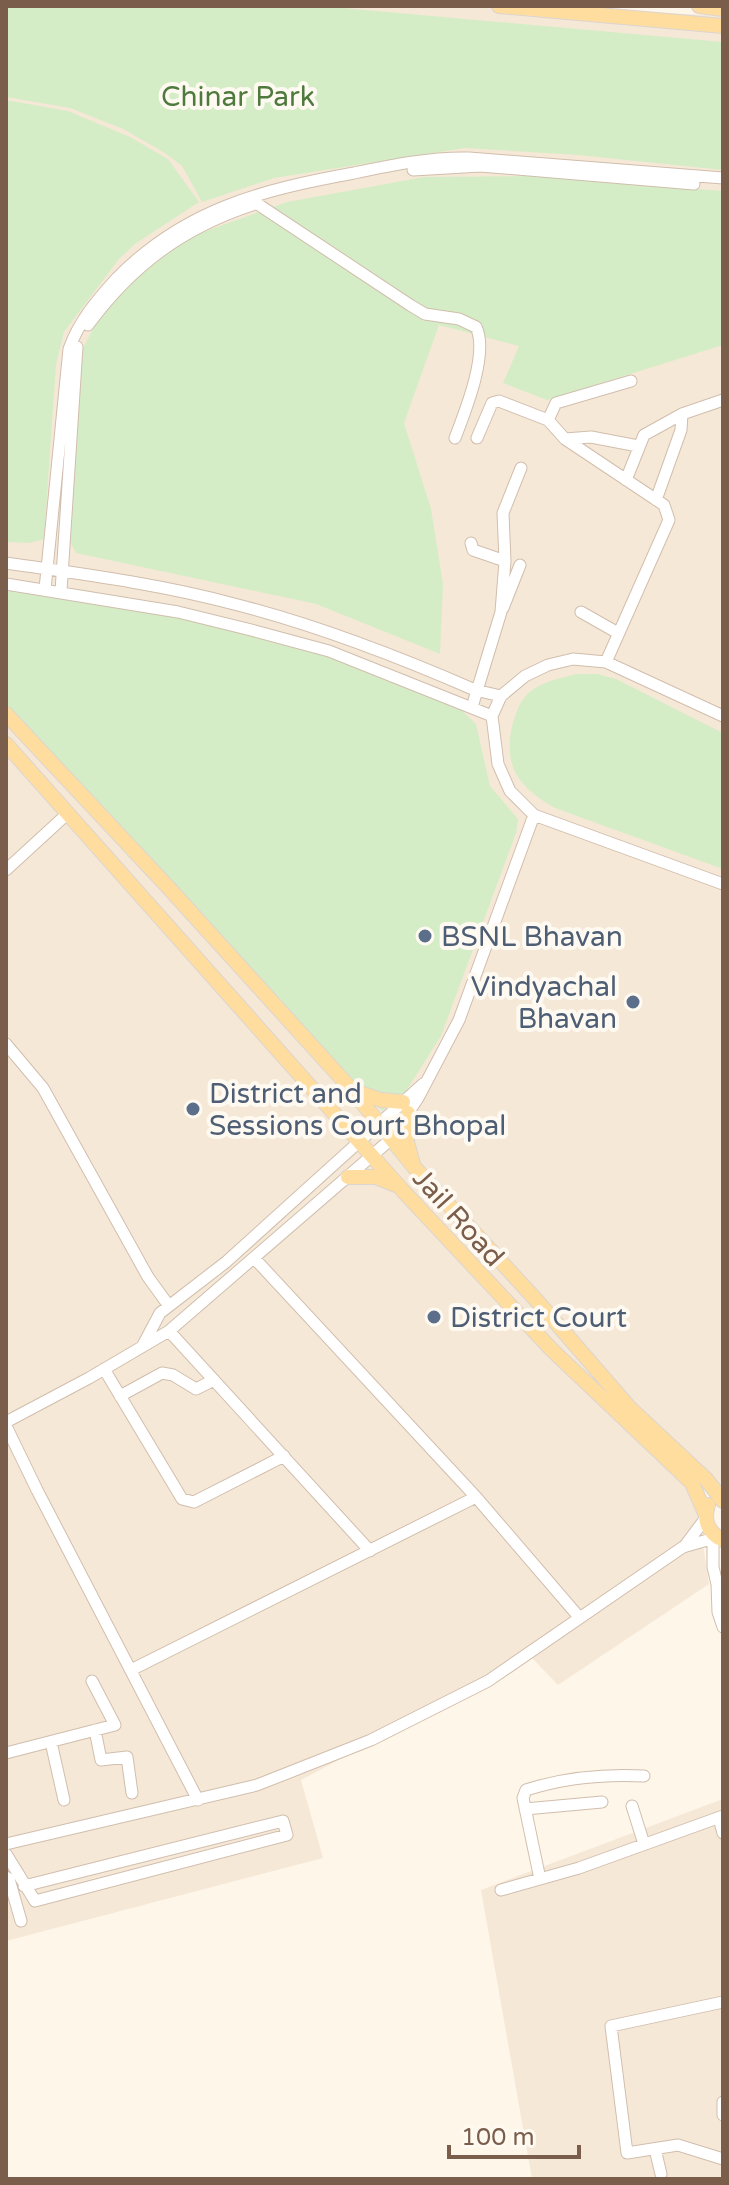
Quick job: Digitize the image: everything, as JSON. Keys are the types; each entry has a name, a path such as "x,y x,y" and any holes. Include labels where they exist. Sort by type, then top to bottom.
{"main road":[{"path":"499,6 723,26"},
{"path":"699,6 723,9"},
{"name":"Jail Road","path":"6,714 352,1090 390,1140 629,1407 706,1479 723,1501"},
{"name":"Jail Road","path":"6,744 288,1057 400,1187 552,1350 692,1483 716,1537"},
{"path":"352,1090 406,1108 407,1142 414,1167"},
{"path":"348,1177 376,1177 400,1187"},
{"path":"705,1516 711,1501 723,1501"}],"street":[{"path":"45,589 69,349 79,325 103,293 141,255 169,233 222,207 301,183 436,159 469,158 723,178"},
{"path":"61,591 74,359 81,337 103,305 146,260 178,237 211,220 296,191 421,168 462,166 723,186"},
{"path":"256,203 418,309 459,319 476,327 479,345 475,379 455,438"},
{"path":"548,420 556,403 631,381"},
{"path":"626,480 644,435 682,414 723,400"},
{"path":"477,438 492,403 496,401 548,420 565,439 664,505 669,520 606,662"},
{"path":"656,500 681,430 682,414"},
{"path":"565,439 591,437 638,446"},
{"path":"501,612 505,561 503,513 521,468"},
{"path":"471,543 473,550 505,561"},
{"path":"6,563 234,604 326,632 475,690 501,696"},
{"path":"472,707 501,612 520,565"},
{"path":"6,584 178,612 329,651 492,716"},
{"path":"581,612 618,633"},
{"path":"723,716 606,662 573,659 548,665 525,676 501,696 492,716 498,764 510,791 534,815 723,884"},
{"path":"6,870 67,814"},
{"path":"198,1800 37,1490 6,1424 169,1331 390,1140 406,1108 429,1078 459,1020 534,815"},
{"path":"6,1044 43,1088 148,1277 169,1306"},
{"path":"142,1347 156,1319 169,1306 226,1262 377,1124 406,1108"},
{"path":"255,1259 476,1497 579,1617"},
{"path":"169,1331 370,1551"},
{"path":"104,1369 182,1499 187,1502 194,1502 284,1456"},
{"path":"120,1396 162,1373 173,1375 196,1389 214,1380"},
{"path":"131,1670 476,1497"},
{"path":"683,1547 705,1516"},
{"path":"6,1844 257,1785 371,1740 488,1681 683,1547 716,1537 713,1567 720,1579 718,1612 723,1627"},
{"path":"6,1753 115,1725 92,1681"},
{"path":"95,1730 101,1760 127,1757 132,1793"},
{"path":"51,1742 64,1800"},
{"path":"540,1879 523,1793 529,1789 604,1776 644,1776"},
{"path":"525,1809 602,1802"},
{"path":"632,1806 644,1844"},
{"path":"501,1890 721,1817 723,1833"},
{"path":"6,1854 24,1886 35,1901 287,1835 283,1821 24,1886"},
{"path":"6,1877 21,1921"},
{"path":"723,2002 611,2026 627,2153 678,2145 723,2159"},
{"path":"723,2102 723,2115"},
{"path":"655,2149 661,2174"}],"shaded area":[{"path":"6,6 542,6 723,16 723,1495 692,1471 709,1584 558,1685 532,1658 301,1780 323,1858 6,1941"},
{"path":"723,1799 723,2179 532,2179 481,1890"}],"green space":[{"name":"Chinar Park","path":"6,6 321,6 723,42 723,170 578,155 465,148 274,178 202,202 182,166 123,129 70,108 6,97"},
{"path":"6,100 68,111 130,137 168,159 199,202 135,244 119,259 64,332 56,365 44,539 29,543 6,542"},
{"path":"534,176 723,191 723,345 547,400 503,383 519,346 439,325 404,423 431,509 443,584 440,654 316,604 76,553 66,535 82,350 98,319 148,266 195,235 287,202 424,177"},
{"path":"6,586 86,595 308,647 455,704 476,724 490,786 518,819 516,833 441,1036 406,1091 382,1111 6,703"},
{"path":"576,674 597,674 616,679 723,733 723,869 555,808 532,793 517,775 512,765 510,741 519,707 536,688"}],"place":[{"name":"BSNL Bhavan","path":"425,936"},
{"name":"Vindyachal Bhavan","path":"633,1002"},
{"name":"District and Sessions Court Bhopal","path":"193,1109"},
{"name":"District Court","path":"434,1317"}]}
